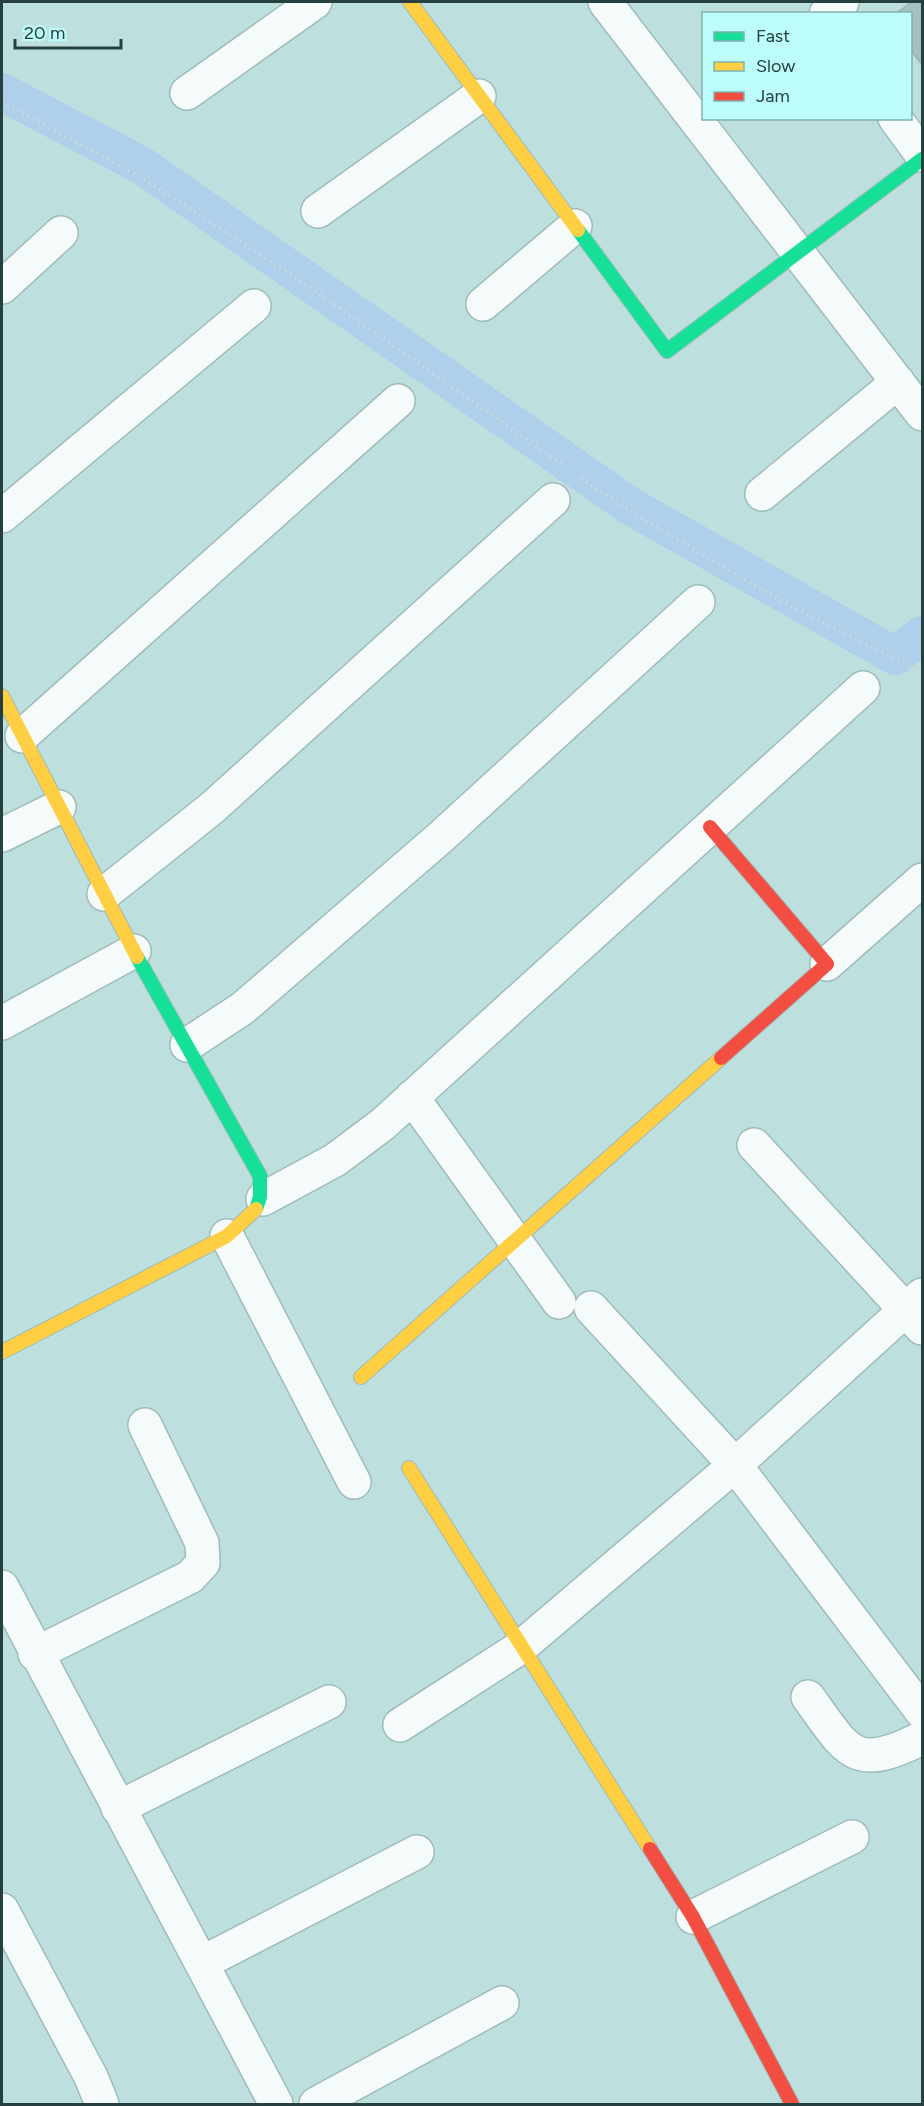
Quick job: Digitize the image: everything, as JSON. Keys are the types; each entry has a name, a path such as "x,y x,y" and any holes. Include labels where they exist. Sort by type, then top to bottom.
{"street":[{"path":"187,93 315,2"},
{"path":"410,2 667,351 922,157 896,120"},
{"path":"605,2 922,414"},
{"path":"829,12 842,2"},
{"path":"318,210 479,96"},
{"path":"483,304 575,226"},
{"path":"2,287 61,234"},
{"path":"2,516 254,306"},
{"path":"762,494 898,382"},
{"path":"22,736 398,401"},
{"path":"104,894 212,808 553,500"},
{"path":"187,1046 243,1008 442,836 698,602"},
{"path":"2,1352 227,1236 251,1218 263,1199 335,1160 383,1124 863,688"},
{"path":"2,696 134,951 260,1176 263,1199"},
{"path":"2,835 59,807"},
{"path":"710,827 826,964"},
{"path":"361,1377 922,880"},
{"path":"2,1023 134,951"},
{"path":"412,1097 559,1302"},
{"path":"400,1725 521,1647 917,1311 754,1145"},
{"path":"227,1236 354,1482"},
{"path":"591,1308 735,1465 922,1712"},
{"path":"35,1653 190,1578 204,1563 202,1543 145,1425"},
{"path":"409,1468 693,1917 792,2104"},
{"path":"2,1587 276,2104"},
{"path":"808,1696 844,1747 862,1757 901,1749 922,1738"},
{"path":"118,1808 328,1702"},
{"path":"693,1917 852,1837"},
{"path":"202,1964 417,1852"},
{"path":"2,1910 11,1951 90,2077 102,2104"},
{"path":"316,2104 502,2003"}],"path":[{"path":"2,101 152,184 308,286 566,468"},
{"path":"576,474 641,518 790,606 911,667 922,666"}],"building":[{"path":"912,2 922,2 922,65 912,52 912,12 898,12"}],"waterway":[{"path":"2,92 141,165 630,506 895,656 922,635"}],"traffic: fast":[{"path":"578,230 667,351 922,159"},
{"path":"137,957 260,1176 260,1197 256,1209"}],"traffic: slow":[{"path":"410,2 578,230"},
{"path":"2,696 137,957"},
{"path":"361,1377 721,1058"},
{"path":"2,1352 227,1236 256,1209"},
{"path":"409,1468 650,1849"}],"traffic: jam":[{"path":"710,827 827,964 721,1058"},
{"path":"650,1849 693,1917 792,2104"}]}
